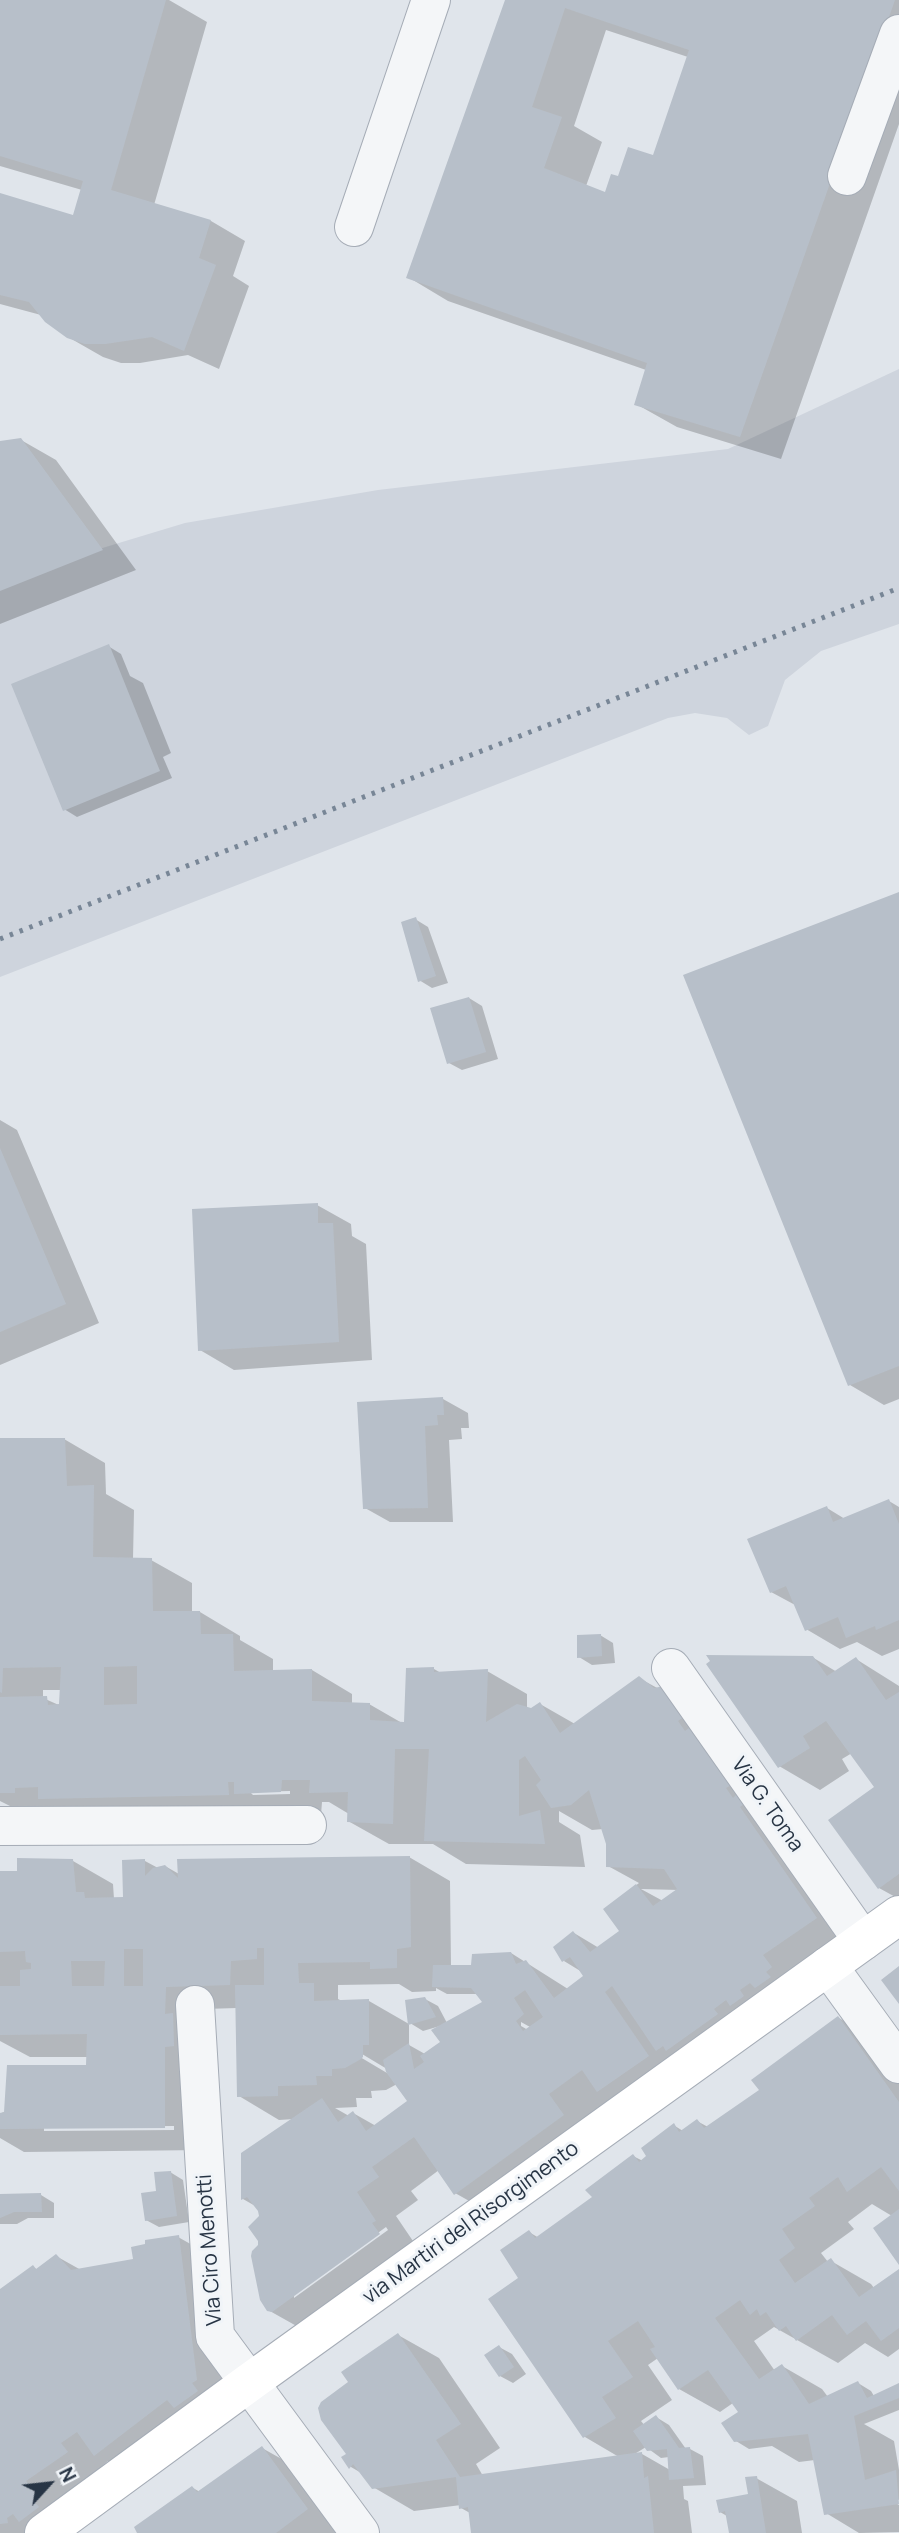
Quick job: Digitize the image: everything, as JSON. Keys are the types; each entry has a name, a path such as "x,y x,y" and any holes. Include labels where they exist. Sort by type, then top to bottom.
{"street":[{"path":"354,227 431,0"},
{"path":"847,176 899,34"},
{"name":"Via G. Toma","path":"671,1668 863,1941"},
{"path":"0,1826 307,1825"},
{"name":"via Martiri del Risorgimento","path":"44,2533 899,1915"},
{"path":"828,1966 899,2064"},
{"name":"Via Ciro Menotti","path":"195,2005 215,2336 360,2533"}],"shaded area":[{"path":"899,369 899,624 821,651 785,680 768,726 749,735 727,718 695,713 668,718 0,977 0,587 99,549 185,523 378,490 728,449"}],"building":[{"path":"0,0 166,0 111,190 211,220 199,258 216,265 184,351 152,337 85,344 67,338 45,322 29,302 0,295 0,193 73,215 83,181 0,156"},
{"path":"505,0 895,0 740,437 634,405 647,363 406,278","holes":["565,8 689,50 653,155 628,147 618,176 611,174 605,192 544,168 562,117 532,107"]},
{"path":"21,438 103,550 0,591 0,441"},
{"path":"109,644 160,771 63,811 11,684"},
{"path":"899,892 899,1366 848,1386 683,975"},
{"path":"416,917 436,976 418,982 401,922"},
{"path":"469,997 486,1052 447,1064 430,1008"},
{"path":"0,1148 66,1304 0,1332"},
{"path":"318,1203 318,1223 333,1223 339,1342 198,1351 192,1209"},
{"path":"443,1397 444,1415 437,1415 438,1425 425,1426 428,1508 363,1509 357,1402"},
{"path":"0,1438 65,1438 67,1486 94,1485 93,1557 152,1558 153,1611 200,1611 201,1634 233,1634 234,1671 312,1669 312,1701 370,1703 370,1720 404,1722 406,1668 434,1667 434,1672 488,1669 486,1722 517,1704 531,1708 540,1702 560,1733 639,1676 654,1688 664,1686 685,1716 678,1721 685,1731 692,1726 733,1784 726,1788 733,1798 738,1793 744,1804 740,1807 817,1918 763,1955 772,1967 766,1972 771,1977 755,1988 750,1983 740,1990 744,1996 730,2006 726,2000 714,2009 718,2014 666,2051 663,2046 656,2051 612,1986 605,1992 649,2056 597,2092 582,2070 549,2094 564,2115 454,2195 414,2137 372,2167 379,2177 357,2192 376,2221 372,2223 380,2234 272,2312 267,2311 260,2300 251,2256 258,2241 248,2227 259,2216 258,2211 247,2197 241,2200 241,2153 322,2098 338,2122 353,2111 366,2131 407,2101 386,2072 383,2060 409,2043 414,2069 424,2062 420,2056 440,2042 431,2030 482,2002 471,1988 432,1987 433,1965 471,1965 472,1954 511,1952 516,1964 526,1960 554,1998 583,1976 570,1957 562,1962 553,1947 573,1931 590,1952 619,1931 603,1909 636,1884 653,1906 677,1889 664,1869 606,1867 606,1844 589,1790 571,1805 551,1808 536,1785 541,1780 525,1756 519,1760 519,1816 540,1810 545,1844 424,1841 429,1749 395,1749 393,1824 347,1822 348,1792 309,1793 310,1780 282,1780 281,1792 234,1794 234,1782 228,1782 229,1795 38,1799 38,1787 15,1788 15,1793 0,1793 0,1697 47,1696 48,1705 59,1704 61,1667 3,1668 2,1693","holes":["137,1666 137,1704 104,1705 104,1667","525,1990 543,2017 523,2031 516,2021 524,2014 514,1998"]},
{"path":"889,1499 899,1524 899,1620 846,1638 838,1617 805,1631 786,1586 770,1593 747,1539 827,1506 833,1522"},
{"path":"601,1634 602,1656 577,1658 577,1635"},
{"path":"706,1655 813,1656 827,1676 856,1657 886,1700 899,1692 899,1874 878,1889 828,1820 874,1787 826,1721 803,1736 810,1748 778,1768 706,1664 710,1661"},
{"path":"410,1856 411,1947 397,1949 397,1968 370,1969 370,1962 298,1963 299,1983 314,1983 314,2001 369,1999 369,2045 363,2045 363,2057 345,2068 332,2069 332,2076 316,2076 317,2085 278,2086 278,2096 237,2097 235,1985 264,1985 264,1948 257,1948 257,1959 231,1961 230,1985 166,1987 165,2014 173,2013 174,2046 165,2047 165,2128 0,2129 0,2113 4,2112 7,2065 86,2065 87,2034 0,2035 0,1986 20,1986 20,1970 31,1969 31,1963 26,1962 25,1951 0,1952 0,1871 17,1871 17,1858 73,1859 76,1892 84,1892 85,1898 123,1897 122,1860 145,1859 145,1876 153,1868 165,1865 178,1878 177,1859","holes":["124,1949 143,1949 143,1986 124,1986","71,1961 105,1961 104,1986 72,1986"]},
{"path":"899,1966 899,2004 881,1980"},
{"path":"425,1997 436,2017 408,2025 405,2000"},
{"path":"838,2016 899,2102 899,2191 881,2167 847,2192 838,2177 809,2198 815,2206 782,2229 795,2248 779,2260 795,2283 831,2258 859,2297 899,2269 899,2328 881,2341 866,2321 847,2335 832,2315 796,2341 786,2326 779,2331 766,2312 760,2316 757,2309 750,2315 740,2300 715,2318 759,2379 782,2364 809,2404 858,2381 867,2398 899,2383 899,2398 854,2416 865,2480 896,2470 899,2504 824,2515 808,2434 734,2442 721,2423 738,2412 708,2370 678,2390 650,2349 655,2347 638,2321 608,2341 633,2377 602,2397 616,2418 583,2438 488,2299 518,2278 500,2250 529,2230 535,2238 592,2197 585,2190 633,2154 639,2162 646,2156 641,2148 674,2123 679,2132 697,2119 704,2128 759,2090 751,2080"},
{"path":"171,2171 177,2216 145,2221 141,2193 156,2191 154,2172"},
{"path":"41,2193 42,2212 14,2212 0,2218 0,2194"},
{"path":"899,2209 899,2265 873,2228"},
{"path":"179,2235 197,2380 192,2383 198,2391 174,2408 167,2400 94,2456 77,2432 61,2443 68,2452 26,2481 37,2496 33,2500 39,2507 19,2522 13,2514 7,2518 8,2523 0,2524 0,2289 33,2265 36,2269 56,2254 71,2270 133,2259 131,2247 145,2244 145,2240"},
{"path":"398,2333 461,2424 436,2440 460,2477 642,2452 644,2478 648,2476 654,2533 471,2533 468,2507 459,2509 456,2477 372,2489 353,2464 349,2469 341,2457 346,2454 321,2420 318,2408 321,2402 348,2382 341,2372"},
{"path":"499,2345 514,2367 499,2377 484,2355"},
{"path":"656,2415 679,2448 690,2447 694,2478 669,2480 667,2449 647,2451 633,2431"},
{"path":"262,2446 308,2509 276,2533 137,2533 134,2527 192,2486 197,2492"},
{"path":"757,2476 766,2533 729,2533 725,2511 719,2513 716,2500 748,2494 745,2477"}],"railway":[{"path":"0,939 899,588"}]}
